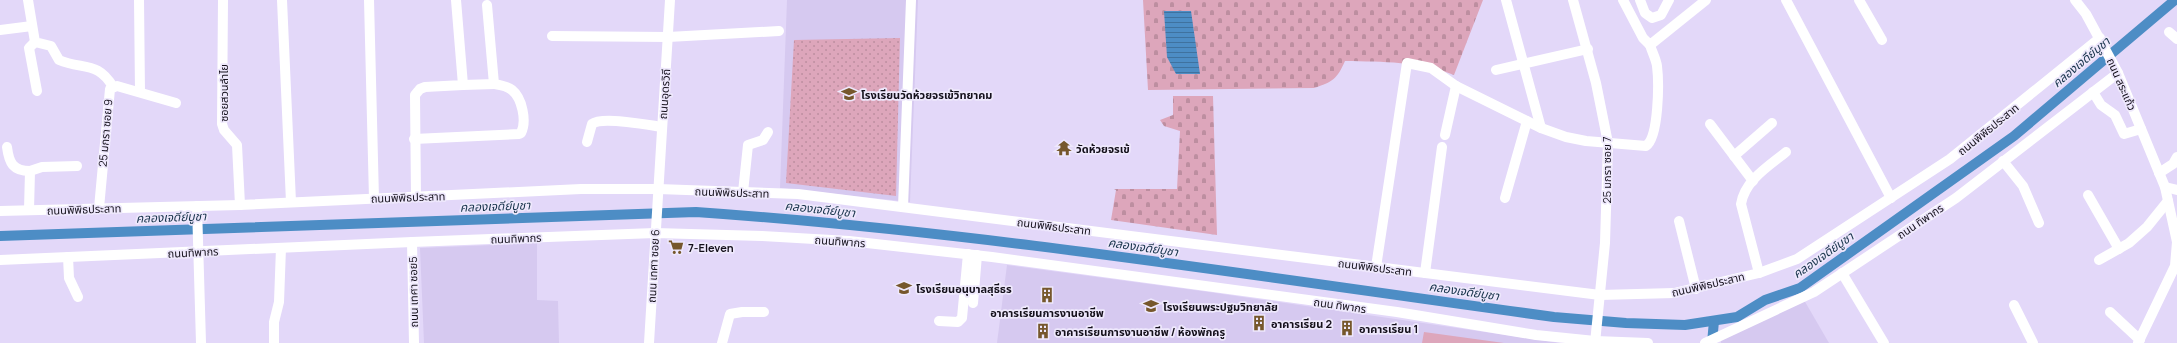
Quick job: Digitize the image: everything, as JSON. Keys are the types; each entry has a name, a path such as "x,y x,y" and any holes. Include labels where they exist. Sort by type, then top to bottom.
{"street":[{"path":"28,0 35,42"},
{"path":"139,0 140,92"},
{"name":"ซอยสวนลำไย","path":"223,0 222,124 224,130 237,145 240,205"},
{"path":"282,0 291,202"},
{"path":"369,0 374,199"},
{"path":"456,0 463,85"},
{"name":"ถนนอุดรวิถี","path":"658,189 670,0"},
{"path":"903,207 911,0"},
{"path":"1506,0 1541,128"},
{"name":"25 มกรา ซอย 7","path":"1573,0 1588,49 1608,143 1605,243 1595,339"},
{"path":"1376,267 1407,63 1431,68 1456,86 1541,128 1586,141 1646,146 1648,144 1657,116 1657,67 1650,45 1643,38 1623,0"},
{"path":"1640,0 1645,12 1652,18 1661,15 1669,0"},
{"path":"1650,45 1706,0"},
{"path":"1786,0 1891,198"},
{"path":"1859,0 1882,40"},
{"name":"ถนน สระแก้ว","path":"2075,0 2086,14 2116,70 2166,187 2176,242 2175,266 2139,341"},
{"path":"487,4 494,84"},
{"path":"0,30 32,26"},
{"path":"552,36 668,37 778,31"},
{"path":"2169,32 2177,39"},
{"path":"35,42 51,46 59,60 97,70 105,74 113,87"},
{"path":"35,42 29,48 37,91"},
{"name":"ถนนพิพิธประสาท","path":"2,210 99,208 197,210 240,205 291,202 581,189 658,189 798,194 1376,267 1599,299 1674,293 1759,273 1797,259 1950,159 2102,42"},
{"path":"1496,70 1588,49"},
{"name":"ถนน ทิพากร","path":"1705,343 1814,292 1956,198 2093,92 2116,70"},
{"path":"414,139 519,134 521,133 524,120 516,95 512,89 494,84 425,87 416,92 414,101 414,139 416,197"},
{"path":"1445,135 1456,86"},
{"name":"25 มกรา ซอย 9","path":"99,208 108,93 113,87 140,92 176,103"},
{"path":"2093,92 2101,105 2115,115 2124,134 2141,129"},
{"path":"587,142 592,124 598,121 662,127"},
{"path":"1505,198 1527,121"},
{"path":"1734,156 1772,123"},
{"path":"1710,124 1753,180"},
{"path":"743,192 748,145 763,140 768,132"},
{"path":"7,147 9,160 14,167 22,171 30,171 42,167 77,166"},
{"path":"1425,274 1442,147"},
{"path":"1759,273 1741,204 1743,194 1753,180 1786,152"},
{"path":"2159,173 2173,164 2177,157"},
{"path":"2003,161 2023,186 2039,222"},
{"path":"29,210 30,171"},
{"path":"2166,187 2177,190"},
{"name":"ถนน เทศา ซอย 6","path":"649,343 658,189"},
{"path":"2088,195 2118,249"},
{"path":"2099,260 2129,243 2147,227 2168,201"},
{"path":"197,210 201,343"},
{"path":"1679,221 1696,288"},
{"name":"ถนนทิพากร","path":"0,260 68,257 198,247 281,248 655,233 762,236 849,241 1032,262"},
{"name":"ถนน เทศา ซอย5","path":"412,242 414,343"},
{"path":"274,343 274,322 279,302 281,248"},
{"path":"973,255 973,303"},
{"path":"939,321 958,322 962,318 973,255"},
{"path":"68,257 70,283 78,297"},
{"name":"ถนน ทิพากร","path":"1032,262 1211,288 1397,312 1536,335 1648,343"},
{"path":"1842,273 1884,343"},
{"path":"2014,305 2033,343"},
{"path":"722,343 730,314 742,312 764,312"},
{"path":"2110,312 2139,341"}],"shaded area":[{"name":"โรงเรียนวัดห้วยจรเข้วิทยาคม","path":"787,0 918,0 910,202 780,188"},
{"path":"537,243 537,300 558,301 559,343 424,343 420,248"},
{"name":"โรงเรียนพระปฐมวิทยาลัย","path":"1007,265 1209,292 1560,343 997,343"},
{"path":"1804,300 1829,343 1721,343 1721,339"}],"green space":[{"path":"1143,0 1483,0 1454,75 1441,70 1401,63 1345,61 1334,79 1326,84 1314,88 1148,90"},
{"name":"โรงเรียนวัดห้วยจรเข้วิทยาคม","path":"900,38 896,196 786,183 794,40"},
{"path":"1173,96 1213,96 1217,235 1111,220 1116,190 1114,189 1177,189 1180,131 1164,126 1160,120 1173,115"},
{"path":"1424,332 1504,343 1422,343"}],"water":[{"path":"1164,11 1191,11 1200,74 1176,74 1167,57"}],"waterway":[{"name":"คลองเจดีย์บูชา","path":"0,236 696,212 911,231 1125,257 1554,317 1626,323 1685,325 1737,317 1765,300 1800,288 2014,136 2175,0"},
{"path":"1712,343 1714,321"}],"place":[{"name":"โรงเรียนวัดห้วยจรเข้วิทยาคม","path":"849,94"},
{"name":"วัดห้วยจรเข้","path":"1064,148"},
{"name":"7-Eleven","path":"676,247"},
{"name":"โรงเรียนอนุบาลสุธีธร","path":"904,288"},
{"name":"อาคารเรียนการงานอาชีพ","path":"1047,295"},
{"name":"โรงเรียนพระปฐมวิทยาลัย","path":"1151,306"},
{"name":"อาคารเรียน 2","path":"1259,323"},
{"name":"อาคารเรียน 1","path":"1347,328"},
{"name":"อาคารเรียนการงานอาชีพ / ห้องพักครู","path":"1043,331"}]}
